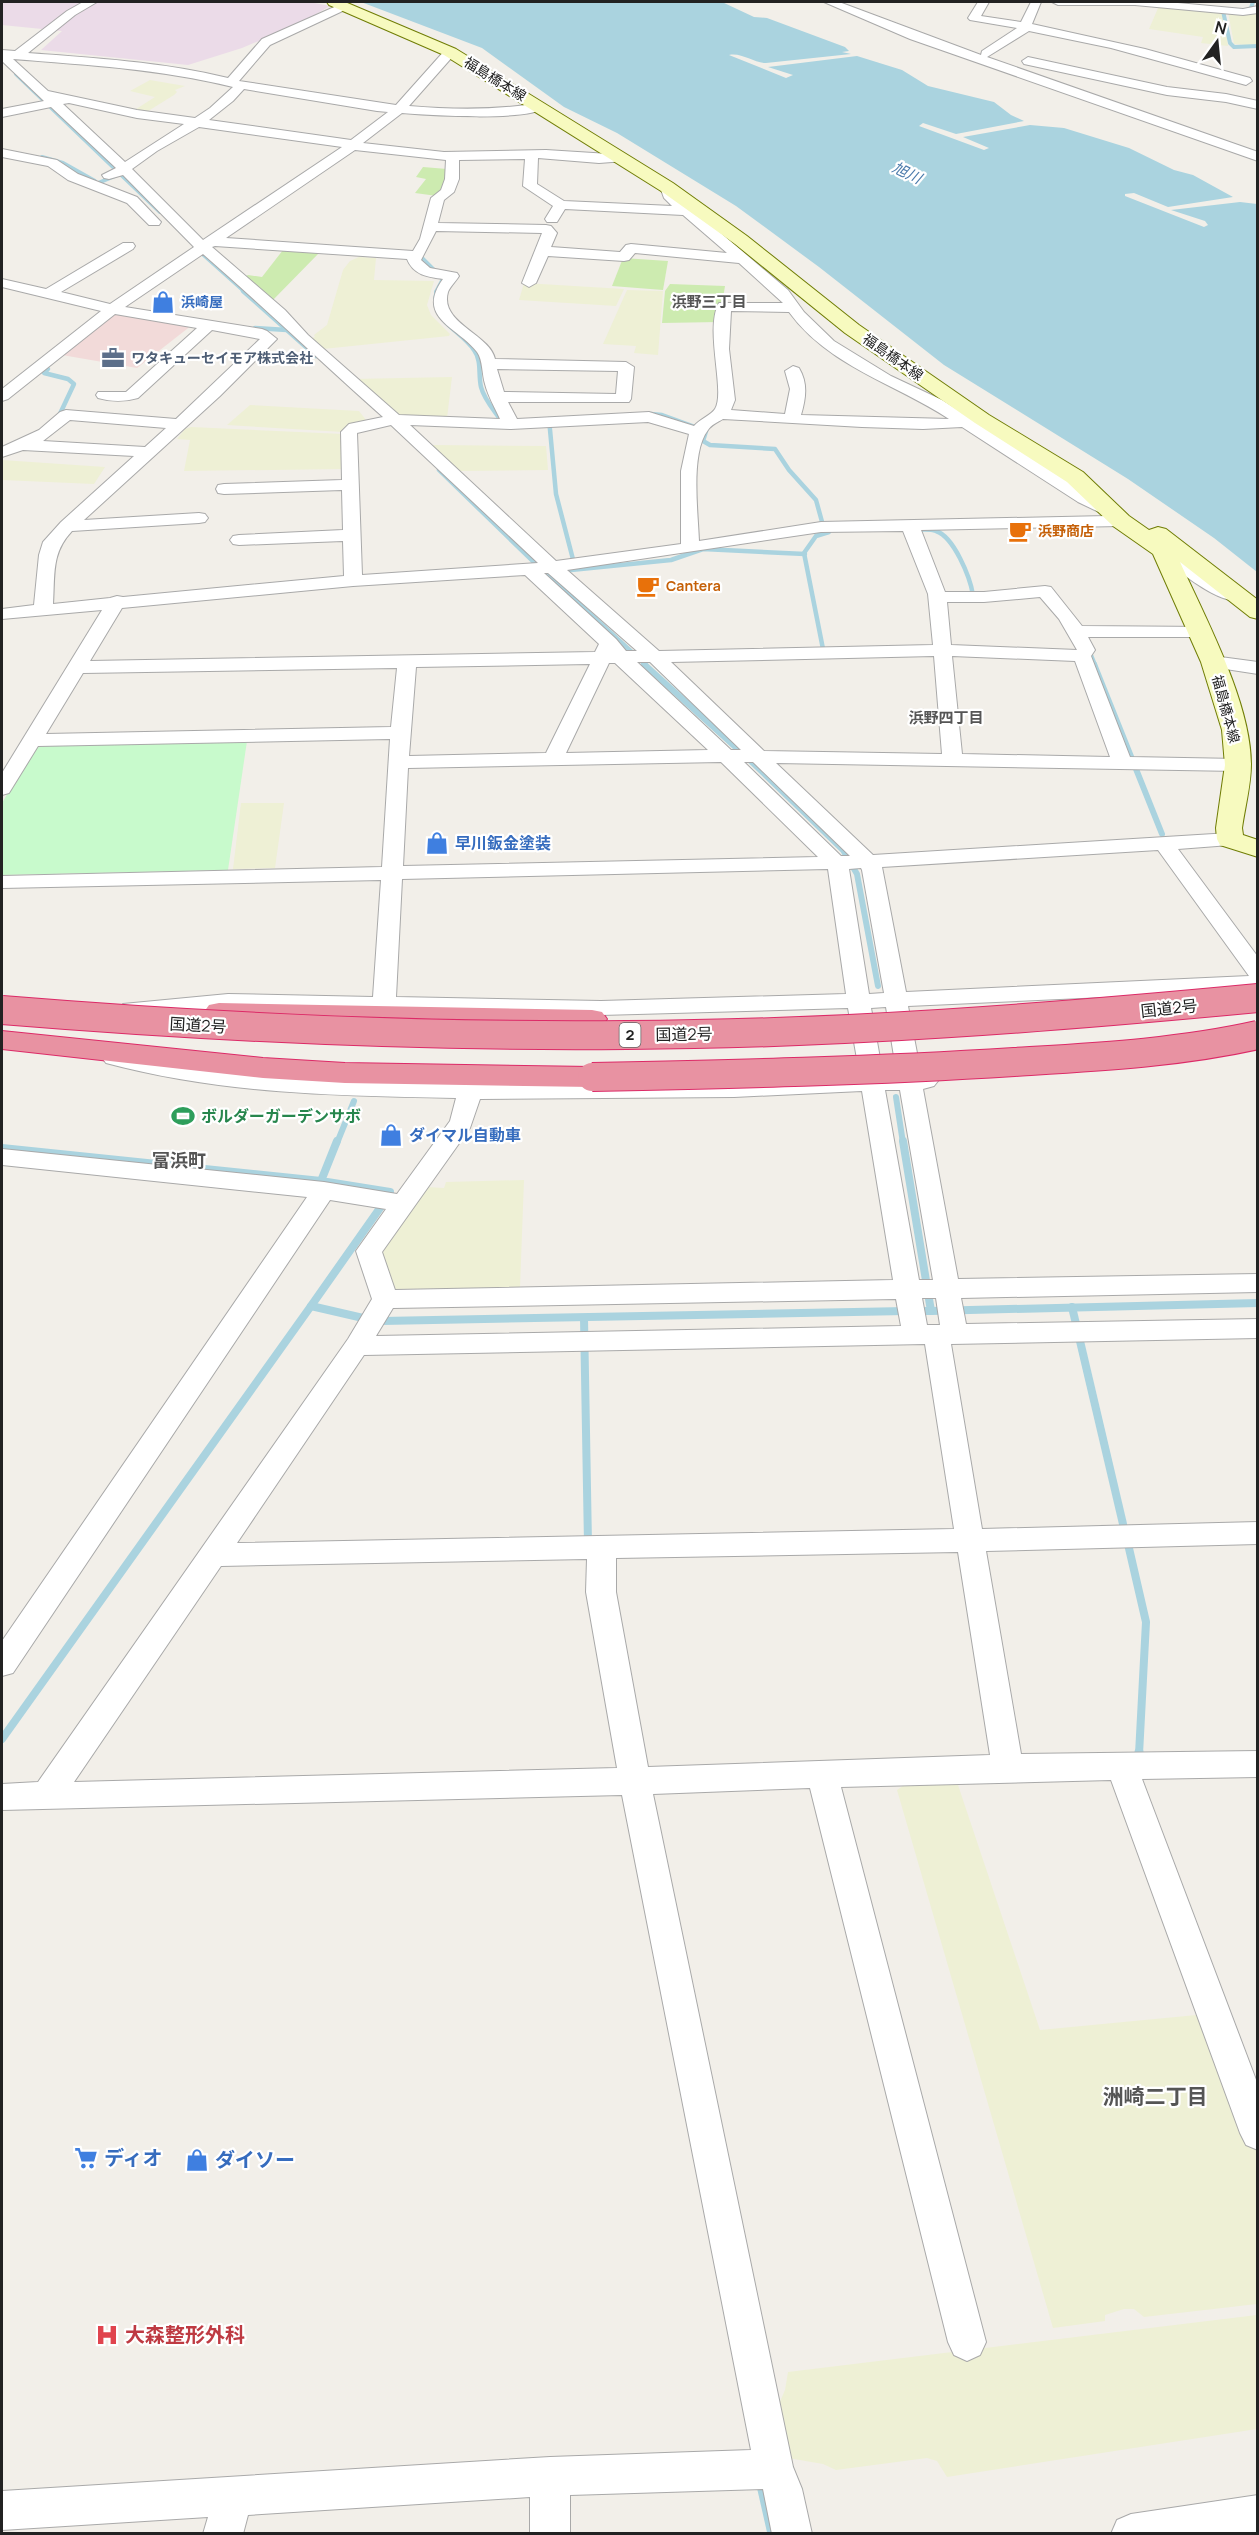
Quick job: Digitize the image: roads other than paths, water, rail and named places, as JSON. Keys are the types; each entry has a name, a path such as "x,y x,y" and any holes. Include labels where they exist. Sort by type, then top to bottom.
{"highway":[{"path":"2,1002 131,1009 442,1018 656,1020 925,1010 1169,997 1257,998"},
{"name":"国道2号","path":"2,1010 142,1022 329,1032 656,1035 840,1030 987,1022 1110,1014 1257,998"},
{"name":"国道2号","path":"2,1028 203,1044 399,1052 530,1053 843,1048 996,1040 1257,1019"},
{"path":"2,1040 191,1062 345,1073 592,1077 939,1067 1105,1056 1192,1047 1257,1035"}],"main road":[{"name":"福島橋本線","path":"339,4 450,52 667,187 741,240 852,329 982,418 1075,477 1116,516 1163,550 1213,662 1235,730 1238,765 1229,828 1230,839"},
{"path":"1075,477 1140,520 1250,606"},
{"path":"1230,839 1257,849"}],"street":[{"path":"19,54 71,13 90,2"},
{"path":"830,2 914,36 1256,149"},
{"path":"846,2 986,54"},
{"path":"983,2 974,18 1137,51 1252,79"},
{"path":"1022,2 1124,2 1243,12 1254,9"},
{"path":"986,54 1025,27 1036,2"},
{"path":"92,182 121,171 196,123 232,97 236,84 266,42 339,4"},
{"path":"914,36 986,54 1167,91 1226,98 1257,105"},
{"path":"1104,78 1137,51"},
{"path":"2,396 82,335 190,242 352,145 399,109 450,52"},
{"path":"2,55 19,54 116,64 204,76 236,84 399,109 445,113 505,111 539,107"},
{"path":"2,55 190,242 414,256 417,255 433,227 443,195 452,179 453,156"},
{"path":"1226,98 1252,79"},
{"path":"2,113 44,97 137,114 394,153 453,156 532,155 607,160 620,158"},
{"path":"2,153 52,163 73,177 92,182 132,200 190,242 280,313 389,420 553,568 626,655 742,756 860,851 840,873 872,1083 931,1308 972,1541 1008,1768"},
{"path":"532,155 530,186 561,205 610,212 684,211"},
{"path":"667,187 671,198 684,211 783,293 829,345 885,379 936,403 1116,516"},
{"path":"546,228 561,205"},
{"path":"433,227 546,228"},
{"path":"529,283 550,233 546,228"},
{"path":"48,294 128,246"},
{"path":"542,251 624,257 631,248 744,259"},
{"path":"414,256 419,267 441,275 452,276 441,292 441,308 452,323 486,352 493,387 510,421"},
{"path":"2,283 112,309 262,334 269,339 52,542 48,555 43,609"},
{"path":"690,547 690,472 699,430 721,414 727,400 721,349 724,306 794,308"},
{"path":"104,395 125,397 132,394 209,325"},
{"path":"489,364 626,367 623,399 498,397"},
{"path":"792,419 798,397 798,382 793,371"},
{"path":"721,414 904,424 964,422"},
{"path":"2,452 48,432 66,415 180,424"},
{"path":"353,581 349,432 355,427 389,420 549,422 649,417 699,430"},
{"path":"22,445 149,452"},
{"path":"224,489 350,485"},
{"path":"2,614 353,581 553,568 824,527 911,528 1116,516"},
{"path":"67,526 200,518"},
{"path":"911,528 937,597 953,760"},
{"path":"239,540 352,535"},
{"path":"1163,550 1201,579 1250,606"},
{"path":"553,568 626,655 742,756 852,862 873,870 911,1082 931,1308"},
{"path":"937,597 975,597 1045,591 1079,632 1086,650 1082,656"},
{"path":"2,789 117,602"},
{"path":"1079,632 1199,631"},
{"path":"76,667 407,663 626,655 942,650 1082,656"},
{"path":"554,758 626,655"},
{"path":"1082,656 1129,763"},
{"path":"1213,662 1257,668"},
{"path":"384,1003 400,733 407,663"},
{"path":"32,740 400,733"},
{"path":"399,762 742,756 1238,765"},
{"path":"2,882 852,862 1230,839"},
{"path":"1164,844 1257,973"},
{"path":"131,1009 228,1001 601,1008 896,1000 1257,983"},
{"path":"51,1046 248,1083 470,1091 734,1089 911,1082 1178,1060 1257,1046"},
{"path":"47,1795 357,1346 385,1299 369,1251 462,1122 470,1091"},
{"path":"2,1156 324,1190 404,1204"},
{"path":"2,1664 324,1190"},
{"path":"357,1346 585,1341 931,1308 1257,1283"},
{"path":"385,1299 931,1308 1079,1331 1257,1328"},
{"path":"212,1555 593,1546 972,1541 1257,1533"},
{"path":"593,1546 627,1782 763,2469 783,2489 792,2534"},
{"path":"2,1797 627,1782 1008,1768 1257,1764"},
{"path":"1122,1766 1257,2133"},
{"path":"822,1775 967,2342"},
{"path":"2,2511 550,2476 763,2469"},
{"path":"550,2476 550,2534"},
{"path":"224,2534 234,2496"},
{"path":"1131,2534 1257,2515"}],"water":[{"name":"旭川","path":"361,2 722,2 754,17 767,18 845,47 849,51 842,52 851,54 766,63 734,54 729,55 786,78 793,75 768,67 857,56 902,70 928,86 994,102 1011,115 1024,121 956,134 923,123 919,126 984,150 989,148 963,137 1030,125 1064,128 1129,148 1174,170 1193,175 1233,197 1168,207 1134,193 1125,194 1125,196 1204,227 1208,225 1205,221 1171,210 1240,202 1257,204 1257,572 1214,538 1128,479 944,365 819,267 736,206 617,133 564,107 482,48"}],"waterway":[{"path":"1253,2 1251,8 1258,10"},
{"path":"1228,11 1223,11 1230,43 1234,47 1258,46"},
{"path":"16,74 160,212"},
{"path":"42,157 63,163 95,181"},
{"path":"98,183 115,176"},
{"path":"197,249 245,292"},
{"path":"414,257 422,258 443,279 436,292"},
{"path":"243,291 287,330"},
{"path":"437,291 435,301 441,317 476,354 481,387 486,400 500,419 508,419"},
{"path":"255,328 287,330"},
{"path":"287,330 316,356"},
{"path":"48,369 44,373 68,379 74,384 58,418"},
{"path":"651,414 662,415 706,431 703,441 710,445 775,449 789,470 816,500 824,529"},
{"path":"549,419 556,494 575,567"},
{"path":"439,470 544,572 646,665"},
{"path":"912,530 933,530 949,541 960,558 973,595 977,599"},
{"path":"804,554 816,536 829,532"},
{"path":"561,571 671,560 703,549 804,554"},
{"path":"804,554 823,649"},
{"path":"1088,648 1095,665"},
{"path":"644,664 754,764 843,850 857,874 878,986"},
{"path":"1094,664 1162,834"},
{"path":"896,1097 903,1143"},
{"path":"337,1143 354,1101"},
{"path":"321,1181 337,1141"},
{"path":"903,1141 931,1311"},
{"path":"2,1148 321,1181"},
{"path":"321,1181 390,1192 388,1195"},
{"path":"311,1306 380,1208"},
{"path":"1072,1308 1258,1303"},
{"path":"2,1739 311,1306"},
{"path":"311,1306 363,1318"},
{"path":"931,1311 1072,1308"},
{"path":"1072,1308 1123,1524"},
{"path":"382,1321 906,1311"},
{"path":"917,1311 931,1311"},
{"path":"584,1318 588,1544"},
{"path":"1128,1544 1146,1622 1139,1754"},
{"path":"1139,1754 1139,1759"},
{"path":"760,2481 772,2534"}],"place":[{"name":"浜崎屋","path":"163,302"},
{"name":"ワタキューセイモア株式会社","path":"113,358"},
{"name":"浜野商店","path":"1020,531"},
{"name":"Cantera","path":"648,586"},
{"name":"早川鈑金塗装","path":"437,843"},
{"name":"ボルダーガーデンサボ","path":"183,1116"},
{"name":"ダイマル自動車","path":"391,1135"},
{"name":"ディオ","path":"86,2158"},
{"name":"ダイソー","path":"197,2160"},
{"name":"大森整形外科","path":"107,2335"}],"district":[{"name":"浜野三丁目","path":"709,302"},
{"name":"浜野四丁目","path":"946,718"},
{"name":"富浜町","path":"179,1161"},
{"name":"洲崎二丁目","path":"1155,2097"}]}
